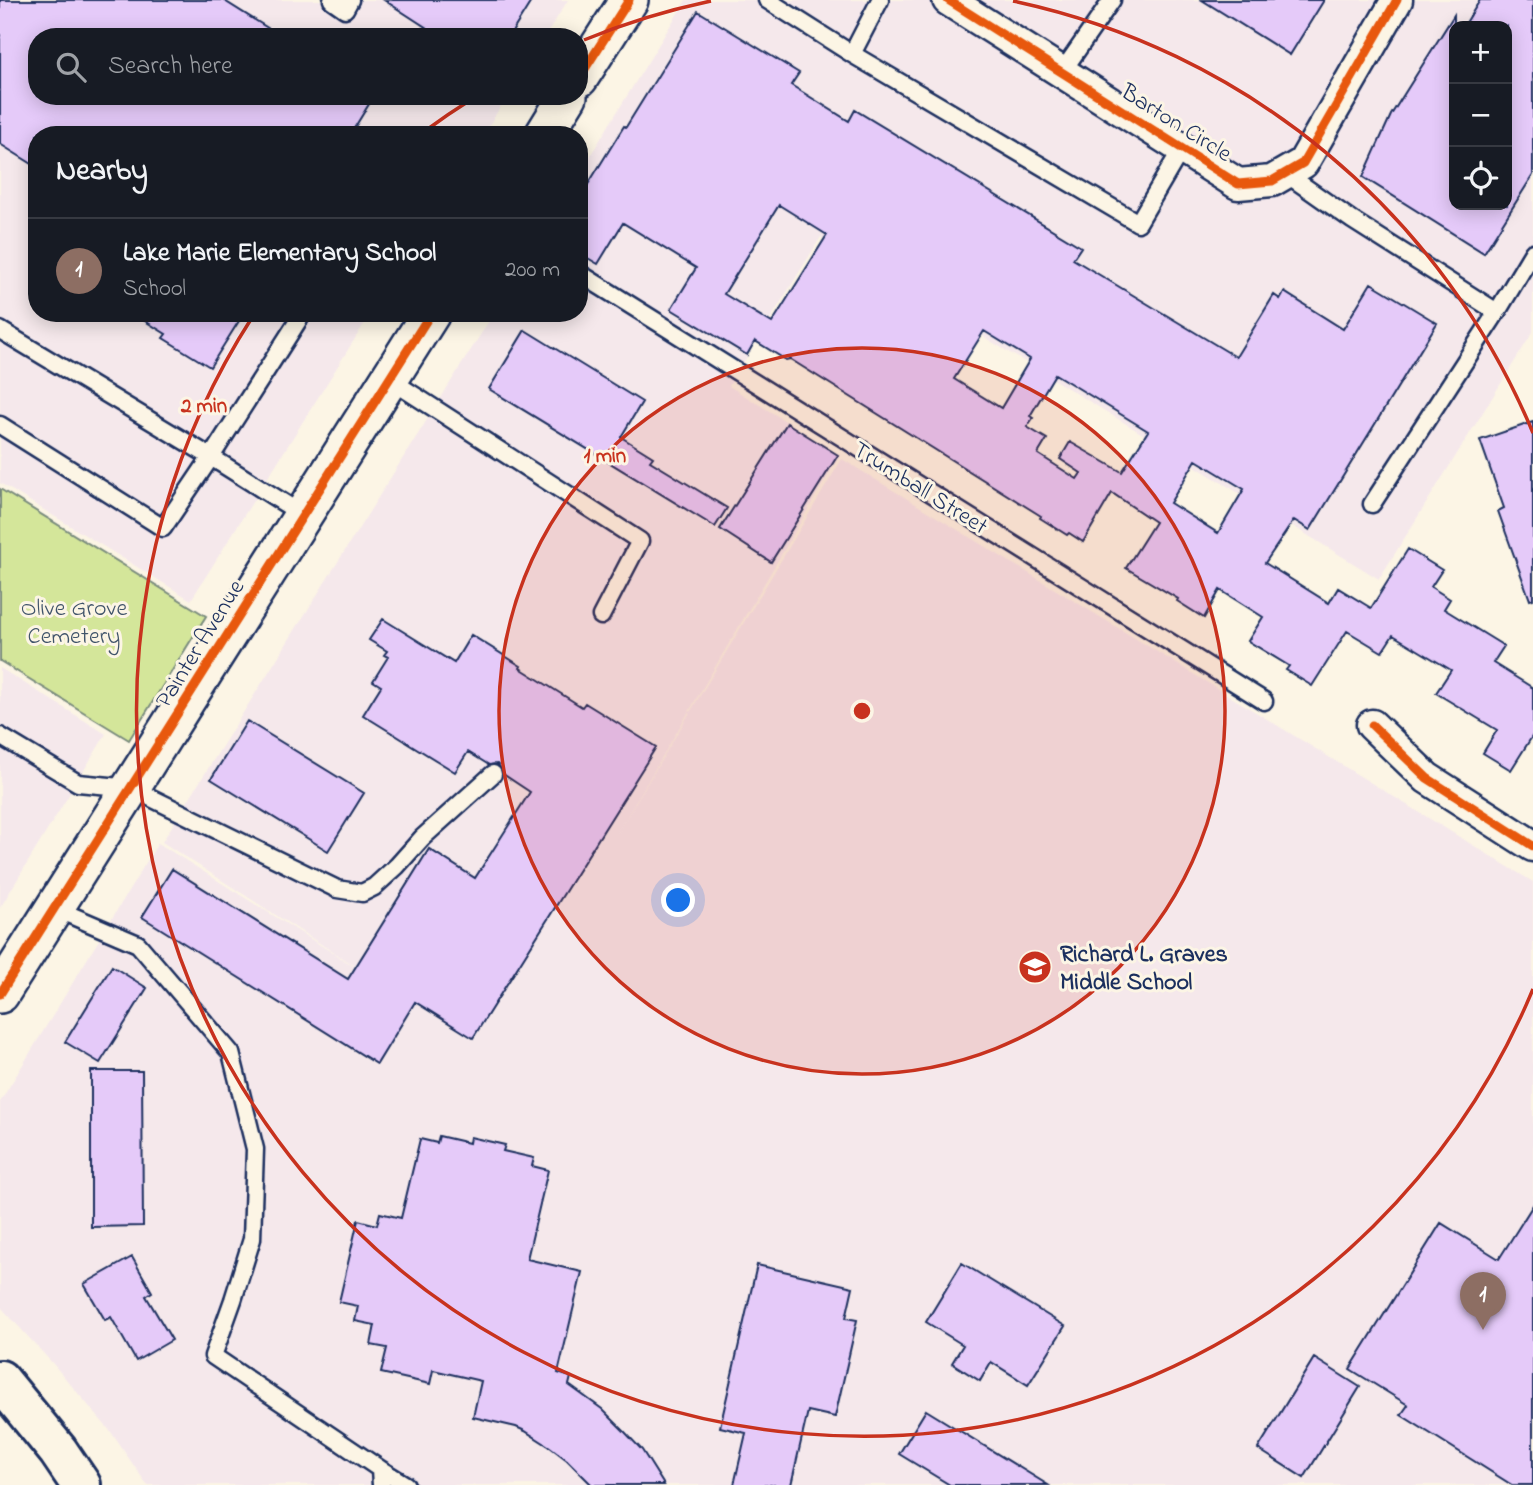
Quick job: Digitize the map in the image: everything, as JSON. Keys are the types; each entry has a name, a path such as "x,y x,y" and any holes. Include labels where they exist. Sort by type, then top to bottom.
{"main road":[{"path":"0,1380 82,1485"}],"street":[{"path":"588,64 629,0"},
{"name":"Barton Circle","path":"948,0 1238,184 1272,181 1303,163 1397,0"},
{"path":"550,126 562,105"},
{"name":"Painter Avenue","path":"0,994 424,322"},
{"path":"1372,725 1427,778 1533,846"}],"lane":[{"path":"332,0 345,9 350,0"},
{"path":"767,0 852,54 1138,223 1182,148"},
{"path":"852,54 880,0"},
{"path":"1062,72 1112,0"},
{"path":"1285,173 1352,220 1497,312"},
{"path":"1371,504 1497,312 1533,252"},
{"name":"Trumball Street","path":"588,279 1264,701"},
{"path":"0,425 163,528 297,322"},
{"path":"1,332 303,515"},
{"path":"389,379 640,541 601,616"},
{"path":"0,736 78,783 131,788 337,889 362,893 374,887 422,838 493,774"},
{"path":"54,908 138,944 231,1053 255,1149 252,1239 214,1356 380,1477 406,1485"}],"shaded area":[{"path":"0,0 568,0 551,28 28,28 28,105 501,105 489,126 28,126 28,322 365,322 191,600 0,483"},
{"name":"Richard L. Graves Middle School","path":"686,0 1533,0 1533,332 1379,579 821,237 729,386 840,455 618,832 842,459 1533,882 1533,1485 147,1485 111,1432 0,1306 0,1102 158,843 403,997 162,842 488,322 588,322 588,159"},
{"path":"0,668 106,734 0,908"}],"green space":[{"name":"Olive Grove Cemetery","path":"0,489 206,616 129,740 0,661"}],"building":[{"path":"0,0 223,0 268,28 28,28 28,105 368,105 356,126 28,126 28,161 0,144"},
{"path":"384,0 532,0 515,28 427,28"},
{"path":"1202,0 1324,0 1290,55"},
{"path":"1480,0 1533,0 1533,175 1512,208 1512,21 1467,21"},
{"path":"698,11 799,73 791,85 849,121 855,110 1081,247 1073,259 1236,357 1274,295 1280,299 1284,292 1343,329 1371,283 1437,323 1310,530 1294,520 1265,563 1329,603 1338,588 1371,608 1408,549 1442,570 1431,587 1450,599 1444,609 1504,646 1493,663 1533,688 1533,735 1511,770 1483,753 1497,730 1436,693 1451,670 1393,635 1382,652 1347,631 1312,686 1286,670 1289,666 1248,641 1263,617 1220,590 1204,618 1126,568 1155,522 1112,493 1083,542 1069,533 1067,535 790,359 786,360 755,341 747,355 671,309 696,268 623,223 598,264 588,258 588,184 624,126 626,127","holes":["779,205 827,235 772,323 724,294","984,331 1030,359 1001,408 954,379","1055,374 1148,431 1122,472 1070,442 1060,459 1081,473 1077,479 1038,454 1047,439 1027,427 1033,418 1030,416","1196,460 1244,489 1218,533 1170,503"]},
{"path":"1449,23 1449,210 1511,210 1484,253 1363,177 1391,115"},
{"path":"147,322 238,322 210,367 163,338 166,334"},
{"path":"525,330 642,402 621,437 653,457 650,461 727,508 715,527 489,389"},
{"path":"1533,422 1533,599 1530,600 1498,511 1504,508 1480,440"},
{"path":"787,423 838,455 771,562 720,529"},
{"path":"383,619 454,663 471,635 582,707 585,703 656,747 473,1038 415,1002 377,1064 142,917 172,869 348,979 429,849 475,878 530,792 503,774 497,764 489,765 468,752 455,772 363,715 381,686 373,681 388,657 384,655 387,651 369,640"},
{"path":"247,721 364,793 328,851 211,779"},
{"path":"112,966 147,988 100,1063 65,1042"},
{"path":"91,1071 142,1071 143,1226 91,1227"},
{"path":"439,1136 469,1143 470,1137 505,1145 503,1151 534,1158 532,1166 548,1170 527,1259 582,1272 558,1373 571,1377 569,1385 602,1409 642,1450 664,1485 592,1485 567,1460 525,1431 473,1417 481,1381 433,1370 430,1384 381,1373 387,1348 371,1345 375,1325 355,1321 358,1306 339,1302 358,1220 377,1225 380,1213 401,1218 420,1139 437,1143"},
{"path":"1533,1205 1533,1485 1512,1485 1401,1415 1408,1405 1350,1369 1441,1223 1499,1259"},
{"path":"132,1257 152,1292 146,1296 172,1340 136,1361 111,1317 105,1320 84,1284"},
{"path":"962,1263 1065,1326 1028,1385 991,1362 980,1381 952,1363 963,1345 926,1322"},
{"path":"757,1265 853,1287 846,1318 857,1320 835,1417 808,1411 791,1485 734,1485 746,1433 720,1427"},
{"path":"1314,1358 1360,1387 1304,1478 1258,1449"},
{"path":"926,1410 1048,1485 950,1485 899,1454"}],"cycle path":[{"path":"588,64 629,0"},
{"path":"948,0 1238,184 1272,181 1303,163 1397,0"},
{"path":"0,994 425,322"},
{"path":"1372,725 1427,778 1533,846"}],"place":[{"name":"Richard L. Graves Middle School","path":"1035,967"},
{"name":"Lake Marie Elementary School","path":"1483,1330"}]}
